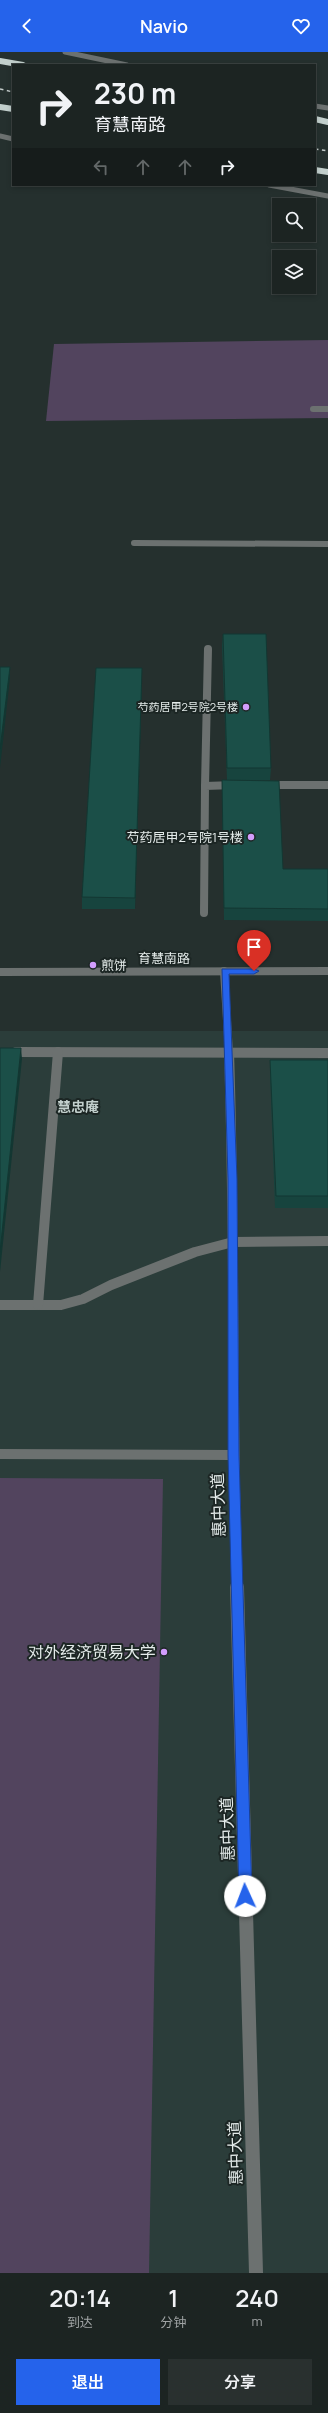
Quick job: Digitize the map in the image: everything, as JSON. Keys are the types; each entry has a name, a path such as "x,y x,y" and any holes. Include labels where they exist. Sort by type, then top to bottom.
{"highway":[{"path":"0,61 17,64"},
{"path":"0,107 12,109"},
{"path":"316,119 328,122"},
{"path":"316,170 328,172"}],"street":[{"path":"67,52 122,64"},
{"path":"316,106 328,108"},
{"path":"0,136 12,139"},
{"path":"274,186 328,196"},
{"path":"313,409 328,409"},
{"path":"134,543 328,544"},
{"path":"204,913 208,649"},
{"path":"205,786 243,785"},
{"path":"259,785 328,785"},
{"name":"惠中大道","path":"224,971 229,1053 234,1242 233,1455 256,2273"},
{"name":"育慧南路","path":"0,972 328,971"},
{"path":"0,1052 328,1053"},
{"path":"38,1305 58,1052"},
{"path":"0,1305 61,1305 83,1299 111,1285 195,1252 234,1242 328,1241"},
{"name":"惠中大道","path":"0,1454 233,1455"}],"shaded area":[{"path":"328,340 328,418 46,421 54,344"},
{"name":"对外经济贸易大学","path":"0,1031 328,1031 328,2273 0,2273"},
{"path":"0,1478 163,1479 149,2273 0,2273"}],"building":[{"name":"芍药居甲2号院2号楼","path":"223,634 266,634 271,768 227,768"},
{"path":"0,667 10,667 0,749"},
{"path":"96,668 142,668 135,898 82,897"},
{"name":"芍药居甲2号院1号楼","path":"222,780 279,781 283,869 328,869 328,909 224,908"},
{"path":"0,1048 21,1048 0,1252"},
{"path":"270,1060 328,1060 328,1196 276,1196"}],"railway":[{"path":"0,89 12,92"},
{"path":"316,149 328,151"}],"place":[{"name":"芍药居甲2号院2号楼","path":"246,707"},
{"name":"芍药居甲2号院1号楼","path":"251,837"},
{"name":"煎饼","path":"93,965"},
{"name":"对外经济贸易大学","path":"164,1652"}],"district":[{"name":"慧忠庵","path":"78,1107"}],"route":[{"path":"245,1896 233,1455 234,1242 229,1053 224,971 254,971"}]}
